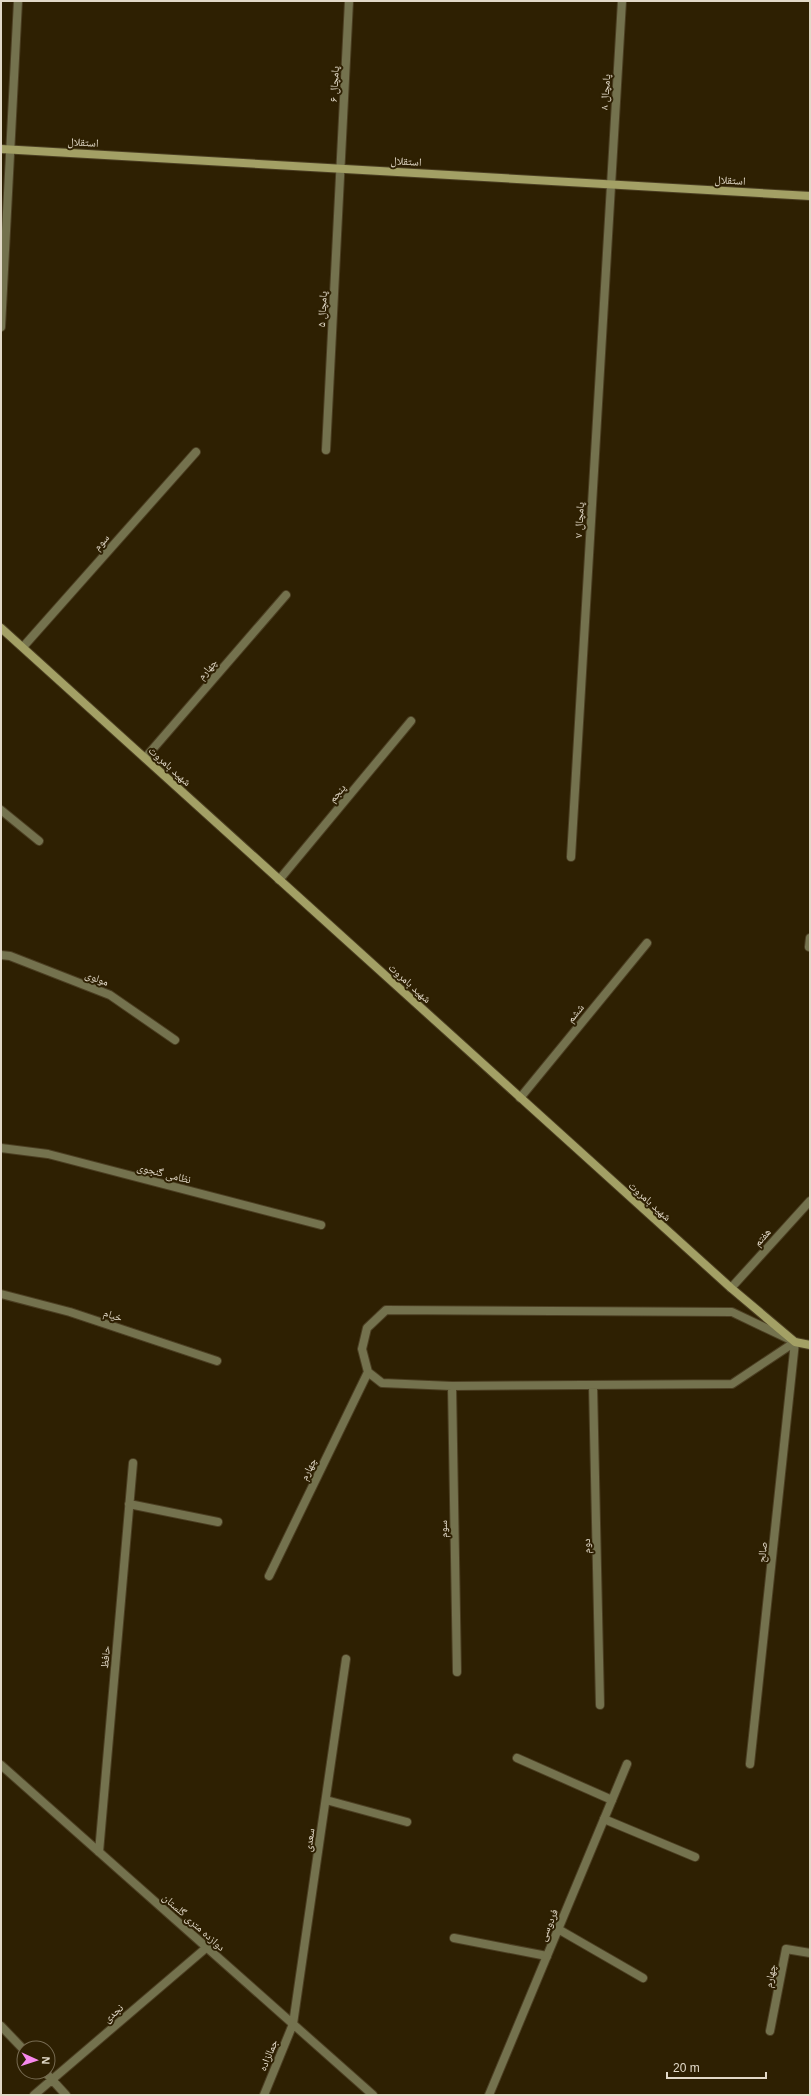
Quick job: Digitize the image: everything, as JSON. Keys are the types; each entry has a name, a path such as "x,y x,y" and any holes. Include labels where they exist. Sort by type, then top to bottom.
{"main road":[{"name":"استقلال","path":"1,149 810,196"},
{"name":"شهید بامروت","path":"1,628 730,1288 795,1342 810,1345"}],"street":[{"path":"1,327 18,1"},
{"name":"پامچال ۶","path":"340,169 349,1"},
{"name":"پامچال ۸","path":"610,184 622,1"},
{"name":"پامچال ۵","path":"326,450 340,169"},
{"name":"پامچال ۷","path":"570,857 610,184"},
{"name":"سوم","path":"23,647 196,452"},
{"name":"چهارم","path":"145,758 286,595"},
{"name":"پنجم","path":"279,880 411,721"},
{"path":"1,810 40,841"},
{"path":"809,947 810,938"},
{"name":"ششم","path":"520,1098 647,943"},
{"name":"مولوی","path":"1,955 10,956 110,995 175,1040"},
{"name":"نظامی گنجوی","path":"1,1148 48,1154 321,1225"},
{"name":"هفتم","path":"730,1288 810,1201"},
{"name":"خیام","path":"1,1294 70,1312 217,1362"},
{"path":"386,1310 732,1312 795,1342 732,1384 452,1386 382,1383 368,1372 362,1349 367,1328 386,1310"},
{"name":"صالح","path":"750,1764 795,1342"},
{"name":"چهارم","path":"269,1576 368,1372"},
{"name":"دوم","path":"593,1385 600,1705"},
{"name":"سوم","path":"452,1386 457,1672"},
{"name":"حافظ","path":"99,1852 133,1463"},
{"path":"129,1504 218,1522"},
{"name":"سعدی","path":"293,2024 346,1659"},
{"path":"517,1758 612,1800"},
{"name":"فردوسی","path":"488,2095 628,1764"},
{"name":"دوازده متری گلستان","path":"1,1765 373,2095"},
{"path":"326,1800 407,1822"},
{"path":"604,1819 695,1857"},
{"path":"558,1929 643,1978"},
{"path":"454,1938 547,1956"},
{"name":"نجدی","path":"56,2077 206,1948"},
{"name":"چهارم","path":"770,2031 786,1949 810,1953"},
{"name":"جمالزاده","path":"264,2095 293,2024"},
{"path":"1,2026 16,2042"},
{"path":"52,2080 66,2095"},
{"name":"نجدی","path":"34,2095 52,2080"}]}
